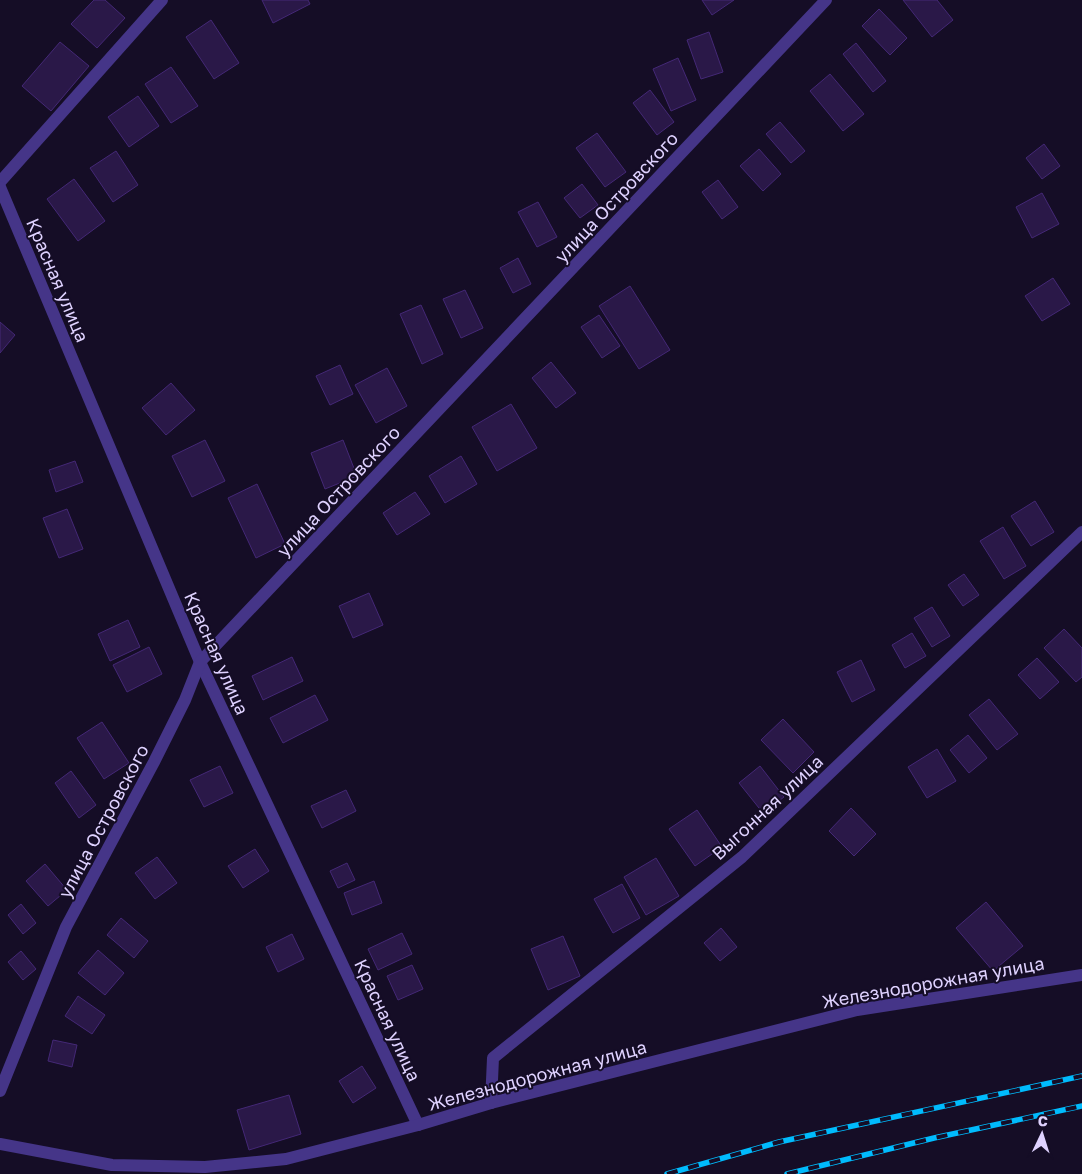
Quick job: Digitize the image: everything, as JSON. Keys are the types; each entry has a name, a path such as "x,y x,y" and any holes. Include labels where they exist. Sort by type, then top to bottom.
{"street":[{"path":"0,182 162,0"},
{"name":"улица Островского","path":"0,1091 66,927 154,762 185,700 200,662 826,0"},
{"name":"Красная улица","path":"0,187 200,662 418,1125"},
{"name":"Выгонная улица","path":"491,1103 493,1058 742,857 1082,532"},
{"name":"Железнодорожная улица","path":"0,1144 112,1165 205,1167 286,1159 418,1125 491,1103 857,1010 1082,975"}],"building":[{"path":"94,0 105,0 125,18 97,48 71,24"},
{"path":"262,0 308,0 310,4 273,23"},
{"path":"702,0 734,0 712,15"},
{"path":"903,0 937,0 953,20 932,37"},
{"path":"879,9 907,38 890,55 862,26"},
{"path":"211,20 239,63 214,79 186,37"},
{"path":"709,32 723,72 701,79 687,40"},
{"path":"60,42 89,66 51,111 22,86"},
{"path":"856,43 886,81 873,92 843,54"},
{"path":"678,58 696,100 671,111 653,69"},
{"path":"171,67 198,106 171,123 145,84"},
{"path":"830,74 864,114 843,131 810,91"},
{"path":"650,90 674,122 657,135 633,103"},
{"path":"138,96 159,126 129,147 108,117"},
{"path":"780,122 805,151 791,163 766,134"},
{"path":"597,133 626,172 605,187 576,148"},
{"path":"1044,144 1060,166 1042,179 1026,158"},
{"path":"759,149 781,174 763,191 740,166"},
{"path":"116,151 138,185 113,202 90,168"},
{"path":"74,179 105,221 78,241 47,199"},
{"path":"718,180 738,207 722,219 702,192"},
{"path":"582,184 598,205 580,218 564,198"},
{"path":"1042,193 1059,224 1032,238 1016,207"},
{"path":"538,202 557,237 537,247 518,212"},
{"path":"518,258 531,284 513,293 500,268"},
{"path":"1053,278 1070,304 1042,321 1025,296"},
{"path":"630,286 670,350 639,369 599,306"},
{"path":"465,290 483,328 461,338 443,299"},
{"path":"421,305 443,354 422,364 400,314"},
{"path":"599,315 620,346 602,358 581,327"},
{"path":"0,322 15,335 0,353"},
{"path":"551,362 576,393 556,408 532,378"},
{"path":"340,365 353,394 330,405 316,376"},
{"path":"387,368 407,406 376,423 355,385"},
{"path":"171,383 195,410 166,435 142,408"},
{"path":"511,404 537,448 497,471 472,427"},
{"path":"205,440 225,481 192,497 172,456"},
{"path":"343,440 357,476 325,489 311,453"},
{"path":"461,456 477,484 445,503 429,476"},
{"path":"75,461 83,482 56,492 49,470"},
{"path":"257,484 285,544 256,558 228,498"},
{"path":"415,492 430,514 397,535 383,513"},
{"path":"1035,501 1054,532 1031,546 1011,516"},
{"path":"67,509 83,549 59,558 43,518"},
{"path":"1003,527 1026,566 1004,579 980,541"},
{"path":"964,574 979,595 963,606 948,585"},
{"path":"369,593 383,625 353,638 339,606"},
{"path":"932,607 950,636 932,647 914,618"},
{"path":"128,620 140,647 110,661 98,634"},
{"path":"1064,629 1082,648 1082,677 1076,682 1044,648"},
{"path":"912,633 926,656 905,668 892,645"},
{"path":"149,647 162,674 127,692 113,665"},
{"path":"292,657 303,681 263,700 252,676"},
{"path":"1037,658 1059,682 1040,699 1018,675"},
{"path":"861,660 875,690 852,702 837,672"},
{"path":"315,695 328,720 283,743 270,718"},
{"path":"989,699 1018,734 997,750 969,715"},
{"path":"783,719 814,752 793,773 761,740"},
{"path":"102,722 129,763 104,779 77,738"},
{"path":"968,735 987,758 969,773 950,750"},
{"path":"937,749 956,781 927,798 908,767"},
{"path":"220,766 233,793 204,807 190,780"},
{"path":"760,766 784,797 763,813 739,783"},
{"path":"71,771 96,805 79,818 55,783"},
{"path":"346,790 356,811 322,828 311,806"},
{"path":"851,808 876,834 854,856 829,831"},
{"path":"697,810 722,847 695,866 669,829"},
{"path":"255,849 269,871 243,888 228,866"},
{"path":"157,857 177,883 155,899 135,873"},
{"path":"656,858 679,896 646,915 624,877"},
{"path":"347,863 355,880 338,888 330,871"},
{"path":"45,864 67,890 48,906 26,881"},
{"path":"374,881 382,903 352,915 344,893"},
{"path":"622,884 640,918 613,933 594,899"},
{"path":"986,902 1023,946 993,971 956,928"},
{"path":"21,904 36,923 23,934 8,915"},
{"path":"121,918 148,941 134,958 107,935"},
{"path":"721,928 737,947 720,961 704,943"},
{"path":"402,933 412,954 378,970 368,949"},
{"path":"292,934 304,959 278,972 266,947"},
{"path":"563,936 580,976 548,990 531,949"},
{"path":"98,950 124,973 105,995 78,973"},
{"path":"21,951 36,969 23,980 8,962"},
{"path":"412,965 423,989 398,1000 387,976"},
{"path":"78,996 105,1015 92,1034 65,1016"},
{"path":"53,1040 77,1045 72,1067 48,1061"},
{"path":"362,1066 376,1088 353,1103 339,1081"},
{"path":"289,1095 301,1134 249,1150 237,1110"}],"railway":[{"path":"667,1174 779,1142 1082,1076"},
{"path":"787,1174 934,1138 1082,1106"}]}
